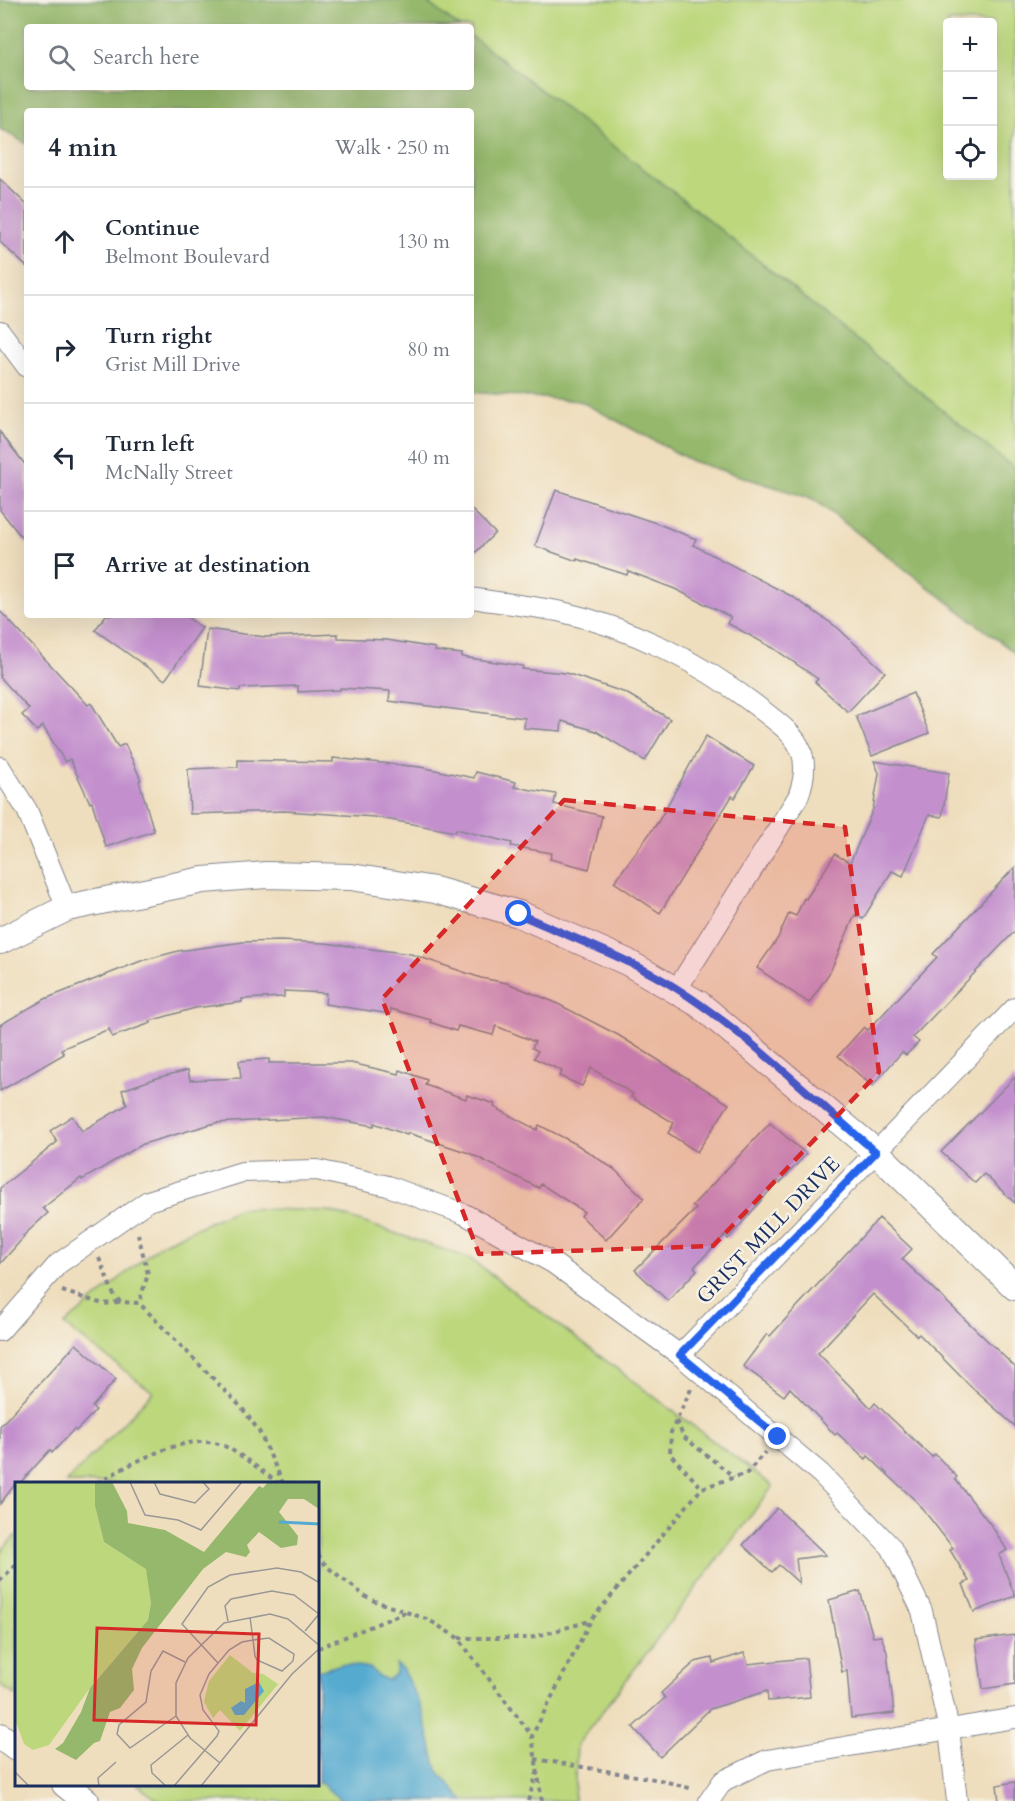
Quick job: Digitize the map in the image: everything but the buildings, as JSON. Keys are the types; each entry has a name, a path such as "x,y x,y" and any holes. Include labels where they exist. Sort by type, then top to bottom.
{"street":[{"path":"0,331 24,363"},
{"path":"474,598 561,612 615,629 668,650 721,679 785,728 799,744 805,770 798,797 677,989"},
{"path":"0,767 27,810 67,908"},
{"path":"0,941 67,908 203,880 266,875 351,877 435,890 519,914 627,962 677,989 724,1023 876,1152 1015,1287"},
{"name":"GRIST MILL DRIVE","path":"680,1355 1015,1008"},
{"path":"0,1331 58,1264 148,1201 242,1172 317,1170 388,1186 464,1214 553,1263 680,1355 821,1474 891,1547 922,1611 949,1729 957,1801"},
{"path":"711,1798 723,1781 767,1760 1015,1718"},
{"path":"0,1736 15,1747"},
{"path":"65,1786 86,1801"}],"path":[{"path":"131,1213 148,1274 138,1303"},
{"path":"87,1244 98,1256 113,1293 120,1302"},
{"path":"41,1284 103,1304 138,1303 242,1408 259,1431 283,1482"},
{"path":"699,1371 670,1432 670,1454 702,1488"},
{"path":"676,1421 684,1437 735,1477"},
{"path":"532,1736 591,1620 702,1488 747,1473 778,1437"},
{"path":"100,1482 146,1455 200,1442 223,1446 277,1482"},
{"path":"320,1557 326,1566 369,1599 429,1620 458,1638 532,1736 542,1801"},
{"path":"0,1581 15,1565"},
{"path":"320,1647 406,1612"},
{"path":"458,1638 530,1638 591,1620"},
{"path":"535,1758 660,1780 711,1798"},
{"path":"528,1801 537,1771"}],"highlighted area":[{"path":"564,800 845,827 879,1072 713,1246 479,1254 382,999"}],"green space":[{"path":"0,0 424,0 455,24 24,24 24,90 474,90 474,38 685,201 1015,469 1015,653 813,499 692,461 580,401 474,392 474,108 24,108 24,142 0,129"},
{"path":"422,0 1015,0 1015,471 474,41 474,24 452,24"},
{"path":"240,1208 329,1211 469,1258 773,1486 577,1745 574,1801 159,1801 138,1786 320,1786 320,1482 67,1482 153,1392 64,1325 161,1244"},
{"path":"15,1536 15,1695 0,1684 0,1552"}],"water":[{"path":"342,1664 370,1668 378,1676 388,1680 396,1674 396,1664 403,1670 423,1711 437,1770 464,1801 342,1801 320,1783 320,1670"}],"route":[{"path":"519,914 627,962 677,989 724,1023 876,1152 680,1355 778,1437"}]}
